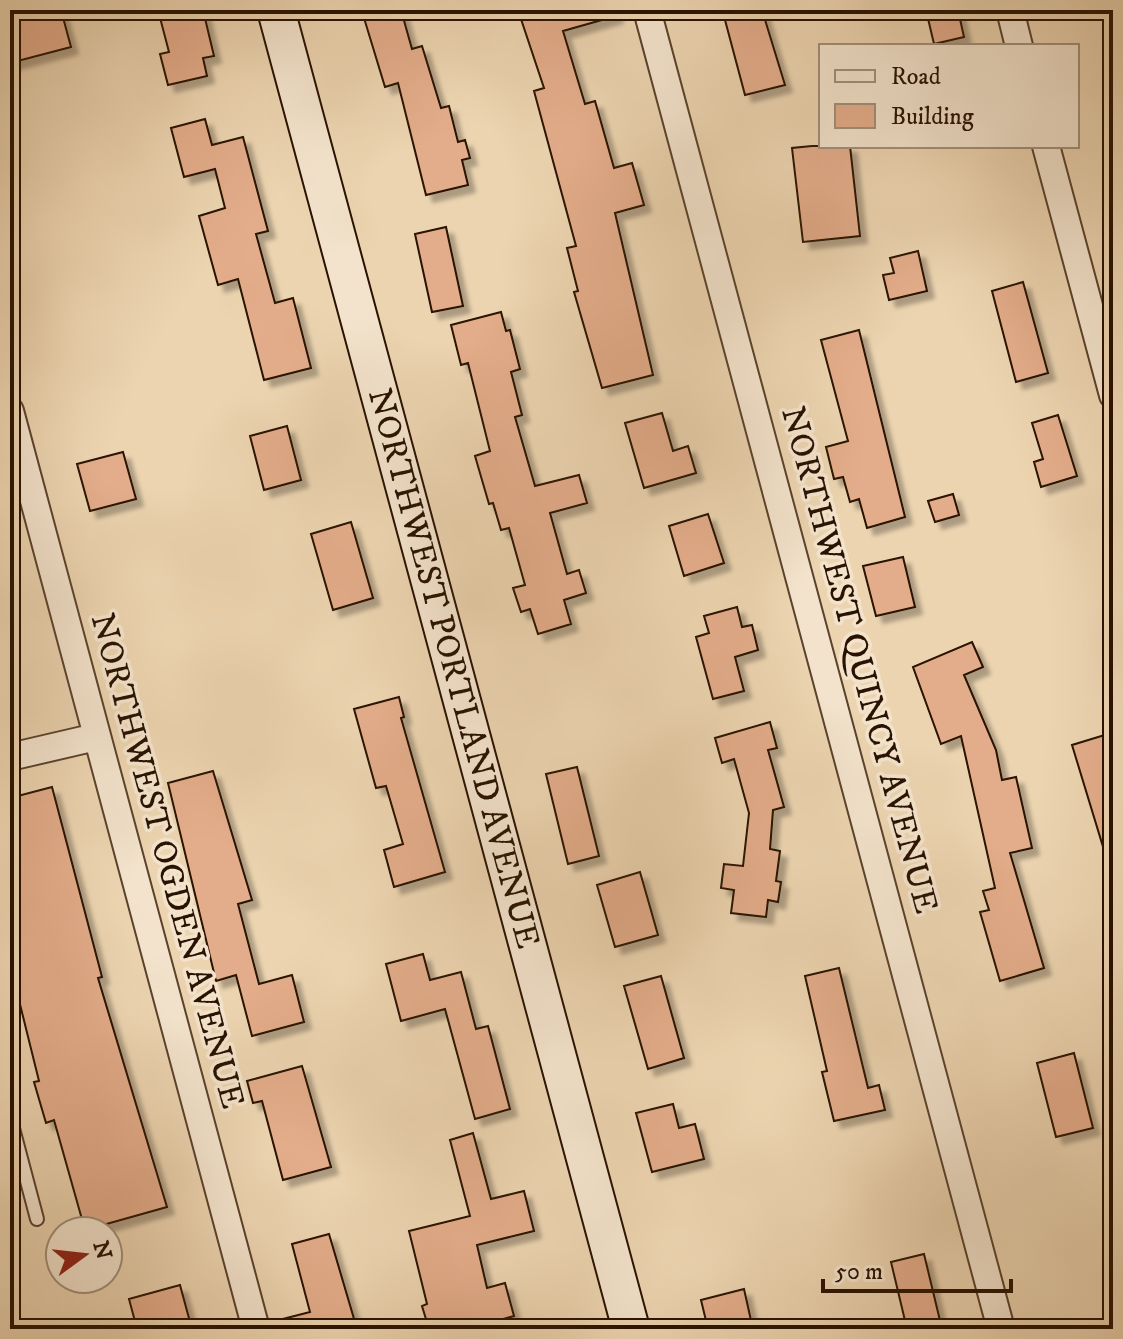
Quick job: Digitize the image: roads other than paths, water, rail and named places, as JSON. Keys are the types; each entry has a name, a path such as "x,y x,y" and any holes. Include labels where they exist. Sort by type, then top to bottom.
{"street":[{"name":"NORTHWEST PORTLAND AVENUE","path":"276,10 631,1329"},
{"name":"NORTHWEST QUINCY AVENUE","path":"647,10 1001,1329"},
{"path":"1010,10 1018,44"},
{"path":"1047,148 1113,395"},
{"name":"NORTHWEST OGDEN AVENUE","path":"10,411 256,1329"},
{"path":"10,757 96,737"}],"lane":[{"path":"10,1117 37,1219"}]}
